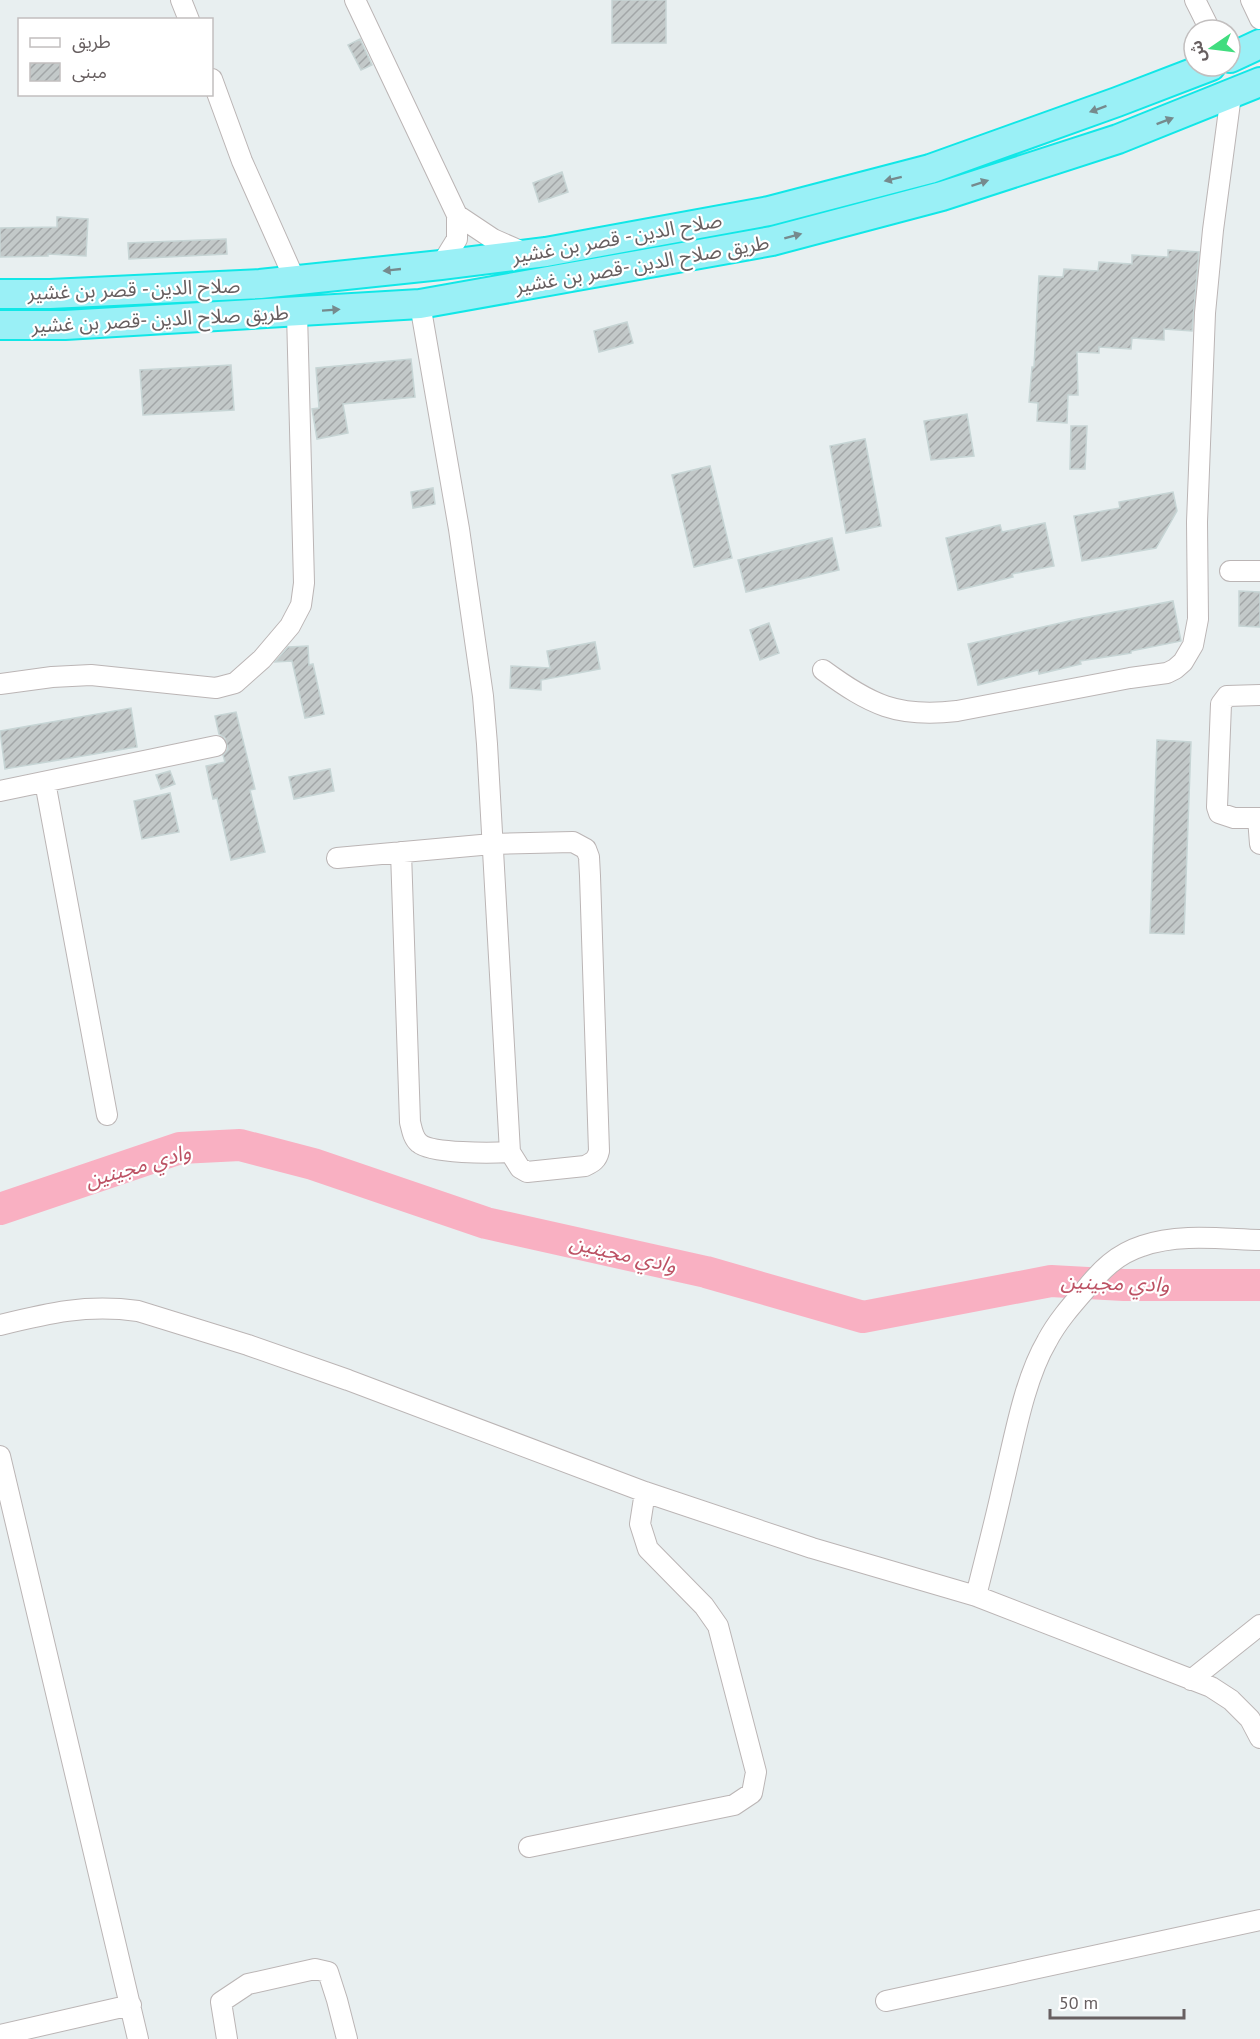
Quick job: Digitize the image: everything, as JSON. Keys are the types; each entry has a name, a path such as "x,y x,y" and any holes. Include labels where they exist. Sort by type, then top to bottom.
{"highway":[{"path":"1242,52 1260,44"},
{"name":"صلاح الدين - قصر بن غشير","path":"0,294 50,294 295,280 441,265 529,254 769,211 930,169 1182,77"},
{"name":"طريق صلاح الدين -قصر بن غشير","path":"0,325 65,325 420,304 772,241 942,196 1118,139 1260,82"}],"street":[{"path":"181,0 188,18"},
{"path":"355,0 457,215 457,239 441,265"},
{"path":"1195,0 1204,18"},
{"path":"1251,0 1260,19"},
{"path":"213,82 242,161 295,280"},
{"path":"823,670 853,692 882,706 906,713 929,714 1167,673 1184,662 1193,645 1198,619 1197,522 1205,313 1212,230 1231,95"},
{"path":"457,215 493,238 529,254"},
{"path":"337,858 492,843 573,842 586,849 590,876 598,1158 585,1166 528,1172 520,1168 510,1152 492,843 487,744 475,633 420,304"},
{"path":"0,684 52,677 92,675 216,688 235,683 262,659 290,626 301,605 304,583 297,313"},
{"path":"1230,571 1260,571"},
{"path":"1260,694 1230,695 1221,704 1217,807 1219,813 1227,817 1259,818 1260,844"},
{"path":"0,791 216,746"},
{"path":"45,782 107,1115"},
{"path":"400,852 410,1122 414,1138 421,1146 435,1149 510,1152"},
{"path":"976,1596 1014,1440 1033,1373 1046,1341 1065,1313 1103,1268 1122,1254 1143,1245 1167,1240 1260,1240"},
{"path":"0,1325 81,1308 100,1307 138,1311 248,1345 348,1380 645,1492 812,1548 976,1596 1211,1687 1231,1700 1250,1719 1260,1738"},
{"path":"0,1456 138,2039"},
{"path":"530,1847 734,1805 752,1792 756,1772 718,1626 704,1606 648,1550 640,1524 645,1492"},
{"path":"1191,1680 1260,1625"},
{"path":"886,2001 1260,1920"},
{"path":"227,2039 221,2002 248,1984 315,1969 328,1972 338,2000 347,2039"},
{"path":"0,2035 130,2005"}],"building":[{"path":"612,0 666,0 666,43 612,43"},
{"path":"360,39 372,65 361,70 348,45"},
{"path":"562,172 568,192 539,202 533,183"},
{"path":"57,217 88,219 86,256 48,254 48,256 0,257 0,228 57,227"},
{"path":"226,239 227,254 129,259 128,243"},
{"path":"1168,250 1199,252 1192,331 1164,329 1164,340 1132,338 1131,349 1099,347 1099,353 1077,352 1078,395 1068,395 1067,423 1037,421 1038,403 1029,402 1032,367 1034,367 1039,276 1063,277 1064,269 1098,271 1099,262 1132,264 1132,255 1168,257"},
{"path":"627,322 633,343 599,352 594,331"},
{"path":"411,359 415,397 343,404 348,433 317,439 312,409 319,408 316,368"},
{"path":"231,365 234,410 143,415 140,370"},
{"path":"967,414 974,456 931,460 924,421"},
{"path":"1071,426 1087,426 1085,469 1070,469"},
{"path":"865,439 881,526 846,533 830,446"},
{"path":"710,466 732,558 694,567 672,475"},
{"path":"433,488 435,504 413,508 411,492"},
{"path":"1173,492 1177,511 1156,548 1082,561 1074,516 1120,508 1119,502"},
{"path":"1045,523 1054,566 1012,574 1013,577 958,590 946,538 1000,525 1002,532"},
{"path":"832,538 839,570 746,592 738,560"},
{"path":"1239,591 1260,592 1260,627 1239,626"},
{"path":"1173,601 1181,641 1131,651 1131,653 1080,661 1081,664 1039,674 1038,670 978,685 968,644 1078,619"},
{"path":"769,623 779,653 760,660 750,630"},
{"path":"595,642 600,669 541,680 541,690 510,688 511,666 550,668 547,651"},
{"path":"308,646 309,665 313,664 324,714 305,718 292,661 275,662 288,647"},
{"path":"131,708 137,747 5,769 0,731"},
{"path":"236,712 255,789 250,790 265,852 231,860 217,798 213,799 206,766 225,762 223,755 228,749 225,738 219,734 215,716"},
{"path":"1157,740 1191,742 1184,934 1150,933"},
{"path":"330,769 334,791 294,799 289,777"},
{"path":"170,771 175,784 161,789 156,775"},
{"path":"170,793 179,832 142,839 134,801"}],"waterway":[{"name":"وادي مجينين","path":"0,1209 180,1148 240,1145 313,1164 486,1223 706,1272 863,1317 1051,1281 1124,1285 1260,1285"}]}
